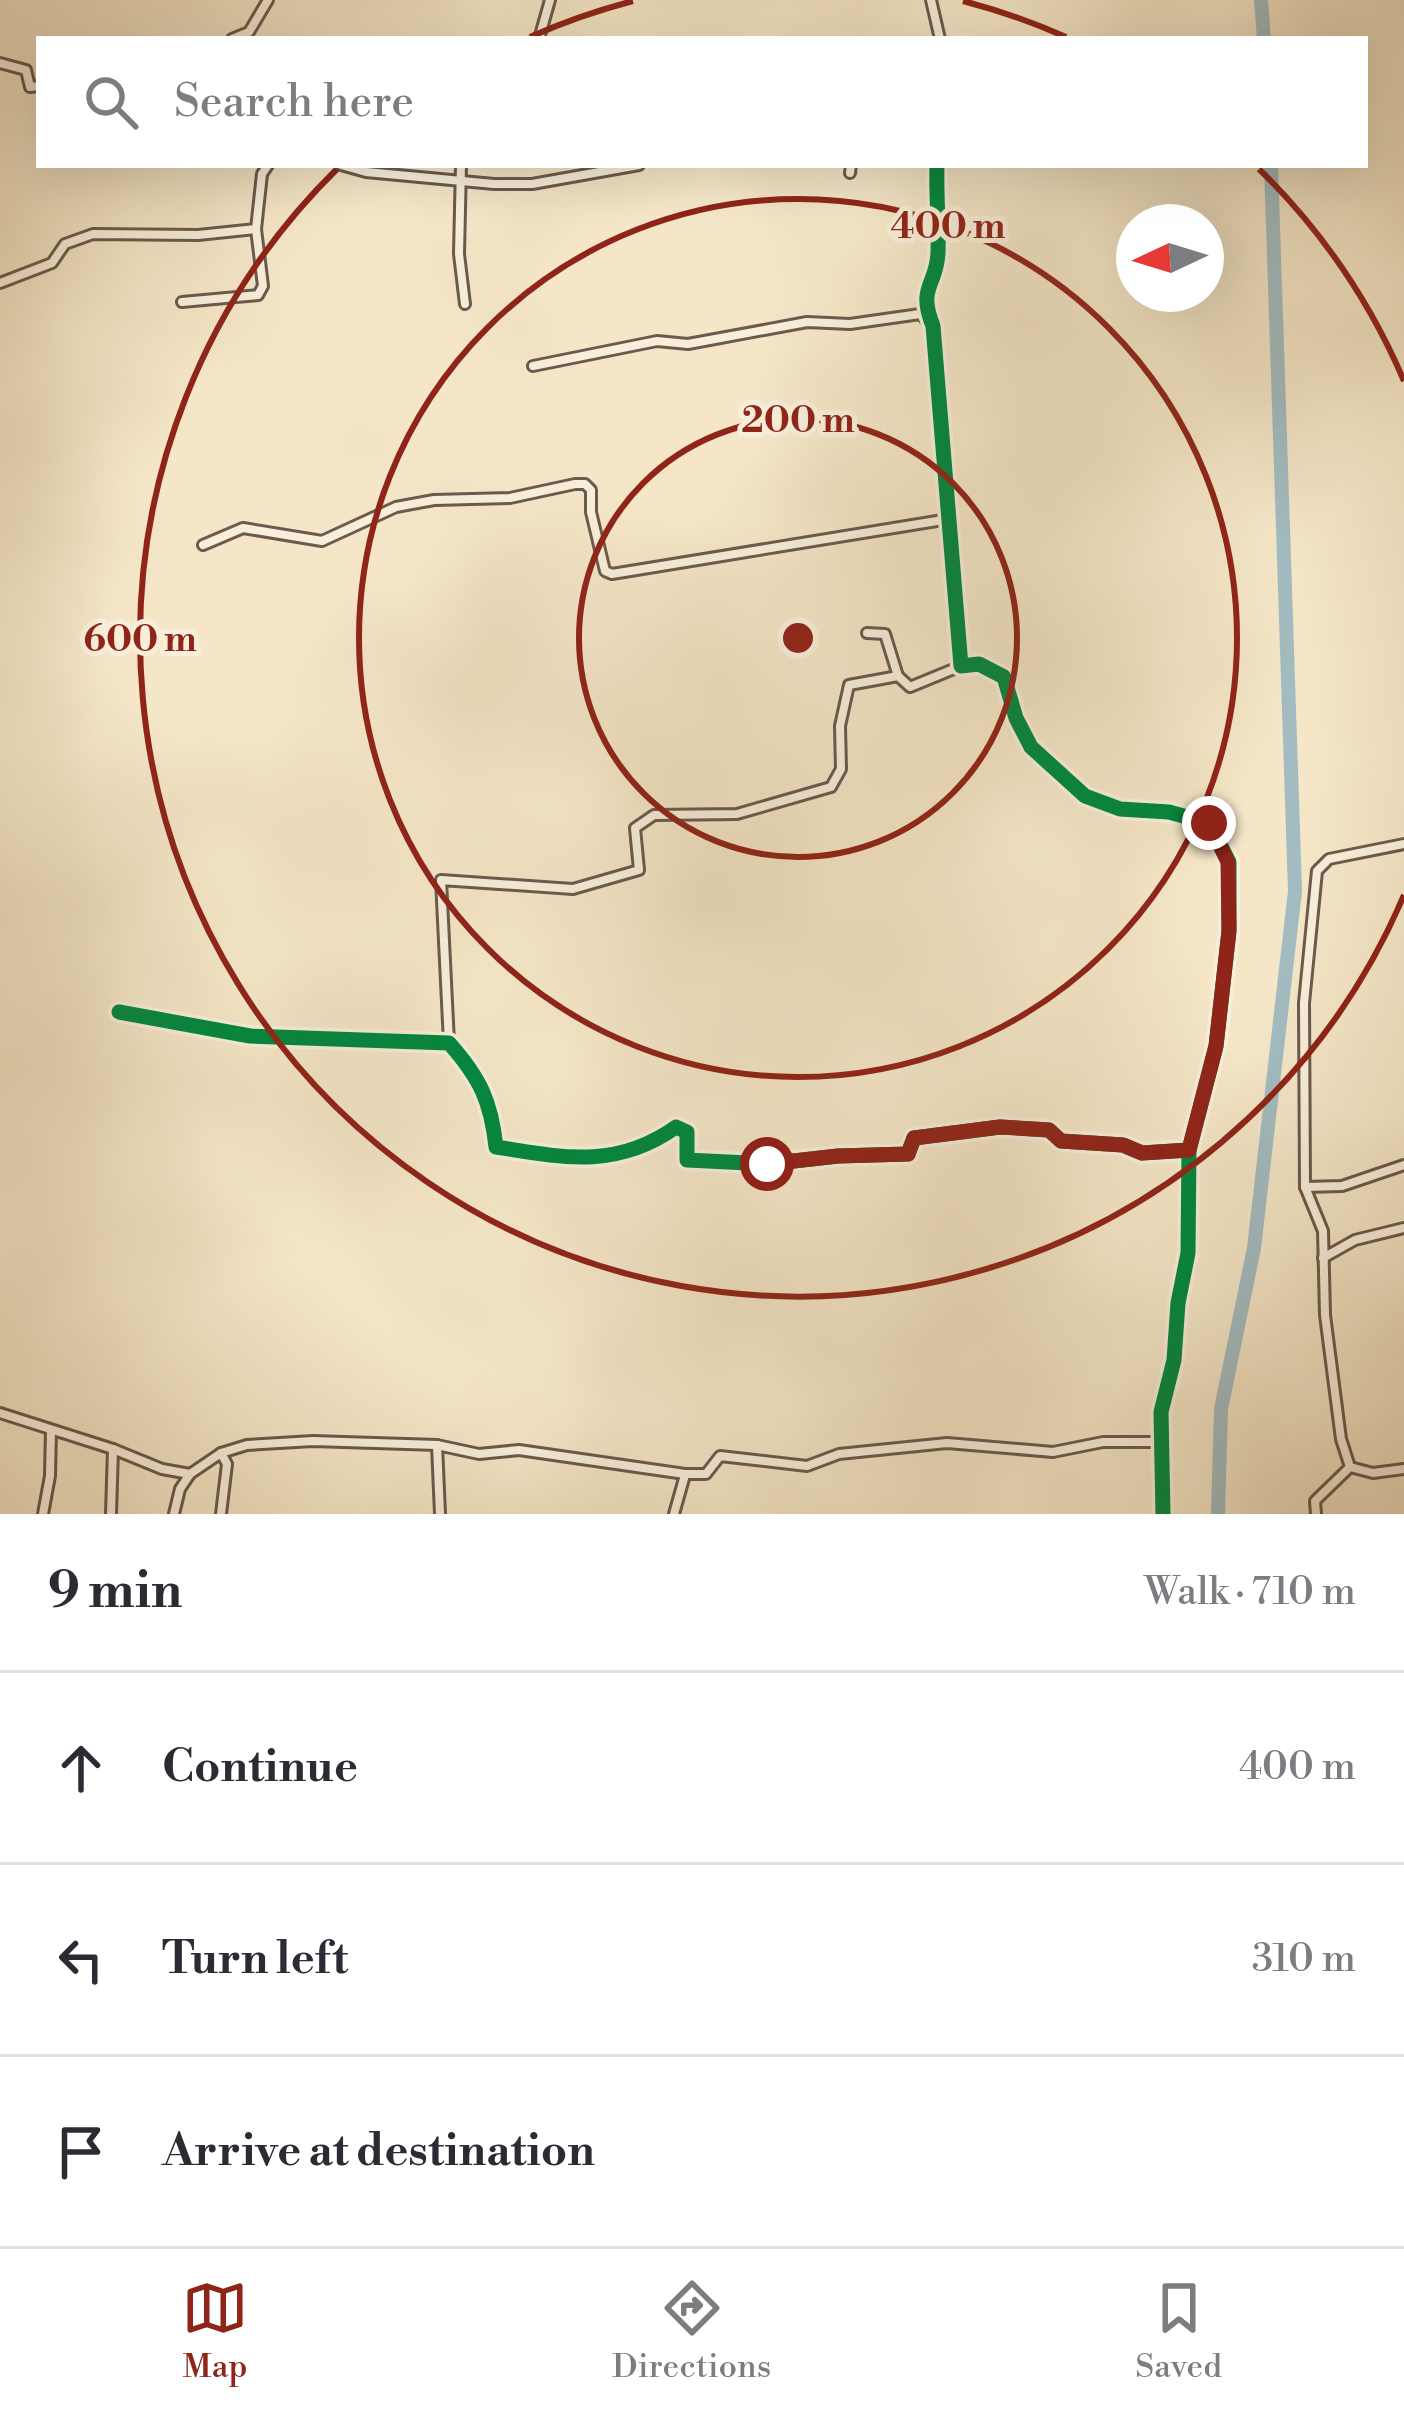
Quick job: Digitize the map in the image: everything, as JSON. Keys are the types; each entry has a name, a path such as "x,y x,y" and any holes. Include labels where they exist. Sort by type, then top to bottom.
{"street":[{"path":"239,36 249,32 268,0"},
{"path":"540,36 550,0"},
{"path":"931,0 939,36"},
{"path":"0,63 26,70 30,87 36,86"},
{"path":"182,302 258,295 263,286 256,229 266,168"},
{"path":"352,168 494,184 532,184 621,168"},
{"path":"461,168 459,254 465,304"},
{"path":"937,168 939,256 927,284 926,308 934,326 961,666"},
{"path":"0,283 52,263 65,244 93,234 199,236 256,229"},
{"path":"533,366 640,343 717,341 807,322 850,324 920,314 934,326"},
{"path":"203,545 243,528 322,542 396,507 434,500 510,498 574,484 585,484 591,490 599,560 605,572 612,574 949,519"},
{"path":"867,633 885,634 898,676 910,687 961,666 979,664 1004,677 1031,747 1085,796 1120,809 1169,812 1209,823 1228,862 1229,931 1216,1046 1189,1150 1188,1253 1162,1412 1162,1514"},
{"path":"898,676 849,686 840,726 841,769 832,787 737,814 654,815 635,828 639,870 573,889 441,880 449,1043 473,1070 492,1109 496,1147 540,1154 622,1156 651,1145 676,1127 687,1132 687,1160 767,1164 908,1154 914,1138 1000,1127 1049,1130 1061,1141 1123,1145 1142,1153 1189,1150"},
{"path":"1350,1467 1341,1439 1325,1315 1322,1232 1305,1187 1304,1003 1317,871 1329,859 1404,844"},
{"path":"119,1012 250,1036 449,1043"},
{"path":"1305,1187 1342,1186 1404,1166"},
{"path":"1323,1258 1355,1240 1404,1228"},
{"path":"0,1412 162,1469 190,1474"},
{"path":"43,1514 51,1430"},
{"path":"174,1514 180,1489 190,1474 221,1453 248,1445 437,1445 479,1454 519,1450 706,1474 720,1456 807,1466 839,1454 947,1443 1054,1452 1103,1442 1161,1442"},
{"path":"437,1445 440,1514"},
{"path":"111,1514 112,1448"},
{"path":"221,1453 226,1464 221,1514"},
{"path":"1350,1467 1372,1473 1404,1469"},
{"path":"1316,1514 1315,1501 1350,1467"},
{"path":"674,1514 685,1474"}],"waterway":[{"path":"1261,0 1264,36"},
{"path":"1218,1514 1221,1409 1254,1248 1295,891 1271,168"}],"cycle path":[{"path":"937,168 938,252 927,302 933,326 961,666 979,664 1004,677 1031,747 1085,796 1120,809 1169,812 1209,823 1229,862 1229,931 1216,1046 1189,1150 1188,1253 1174,1360 1161,1412 1163,1514"},
{"path":"119,1012 250,1036 449,1043 482,1091 496,1147 567,1157 633,1149 676,1127 687,1132 687,1160 767,1164 908,1154 914,1138 1000,1127 1049,1130 1061,1141 1123,1145 1142,1153 1189,1150"}],"route":[{"path":"767,1164 908,1154 914,1138 1000,1127 1049,1130 1061,1141 1123,1145 1142,1153 1189,1150 1216,1046 1229,931 1228,862 1209,823"}]}
